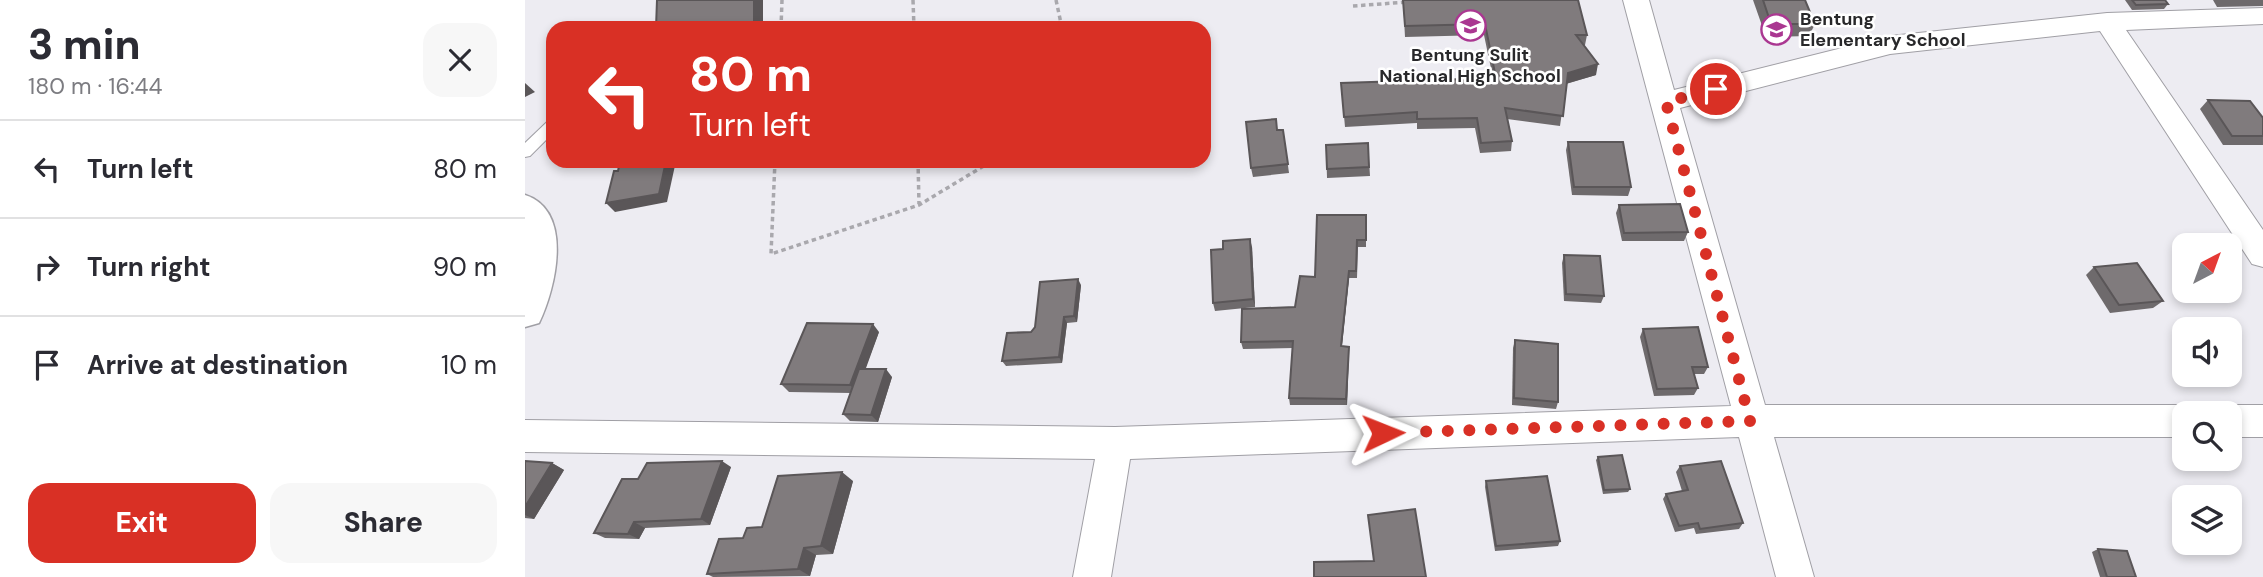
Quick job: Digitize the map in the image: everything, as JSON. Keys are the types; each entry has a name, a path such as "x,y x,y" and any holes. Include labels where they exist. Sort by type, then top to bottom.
{"street":[{"path":"1636,0 1795,577"},
{"path":"1666,102 1890,45 2107,22 2263,16"},
{"path":"2107,22 2263,255"},
{"path":"525,209 537,236 537,265 525,311"},
{"path":"525,436 1115,443 1750,421 2172,421"},
{"path":"2242,421 2263,421"},
{"path":"1092,577 1115,443"}],"lane":[{"path":"525,152 546,132"}],"path":[{"path":"781,21 782,0"},
{"path":"913,0 914,21"},
{"path":"1056,0 1060,21"},
{"path":"1353,6 1414,2"},
{"path":"775,168 771,254 919,205 980,168"},
{"path":"918,168 919,205"}],"building":[{"path":"657,0 754,0 754,21 656,21"},
{"path":"1403,0 1578,0 1587,35 1576,35 1598,64 1568,73 1563,116 1505,108 1512,141 1481,143 1477,118 1417,119 1417,112 1344,117 1341,83 1496,78 1485,24 1405,26"},
{"path":"1763,0 1805,0 1815,24 1771,24"},
{"path":"2132,0 2165,0 2168,4 2136,5"},
{"path":"2208,100 2250,101 2263,118 2263,136 2232,136"},
{"path":"1276,119 1277,130 1283,130 1288,164 1251,168 1246,122"},
{"path":"1568,142 1623,142 1631,187 1574,187"},
{"path":"1368,143 1369,167 1327,169 1326,145"},
{"path":"619,168 665,168 659,194 606,203 614,171 618,171"},
{"path":"1680,204 1688,232 1624,233 1619,205"},
{"path":"1317,215 1366,215 1366,240 1357,240 1356,271 1349,271 1341,346 1349,347 1346,399 1289,398 1293,341 1241,342 1242,309 1295,307 1300,276 1315,277"},
{"path":"1250,239 1253,299 1213,303 1211,250 1223,249 1223,241"},
{"path":"1564,255 1600,256 1604,296 1566,294"},
{"path":"2137,263 2163,301 2119,305 2094,267"},
{"path":"1078,279 1074,316 1064,317 1059,357 1002,361 1007,333 1031,332 1035,327 1040,282"},
{"path":"807,323 873,324 850,385 781,384"},
{"path":"1698,327 1708,367 1692,367 1698,388 1657,389 1643,329"},
{"path":"1515,340 1558,344 1558,402 1514,398"},
{"path":"859,369 886,369 871,415 843,414"},
{"path":"1622,455 1630,489 1604,490 1598,457"},
{"path":"525,461 552,463 525,507"},
{"path":"722,461 701,519 634,522 628,534 594,533 622,479 638,479 647,463"},
{"path":"1721,461 1743,523 1700,529 1698,523 1679,526 1666,494 1688,490 1680,466"},
{"path":"842,472 821,546 804,548 798,569 707,574 719,539 743,538 747,528 762,527 778,476"},
{"path":"1547,476 1560,541 1496,546 1486,481"},
{"path":"1415,509 1426,577 1314,577 1314,562 1374,561 1368,515"},
{"path":"2098,549 2127,551 2136,577 2107,577"}],"place":[{"name":"Bentung Sulit National High School","path":"1470,25"},
{"name":"Bentung Elementary School","path":"1777,29"}],"route":[{"path":"1383,433 1750,421 1666,102 1716,89"}]}
